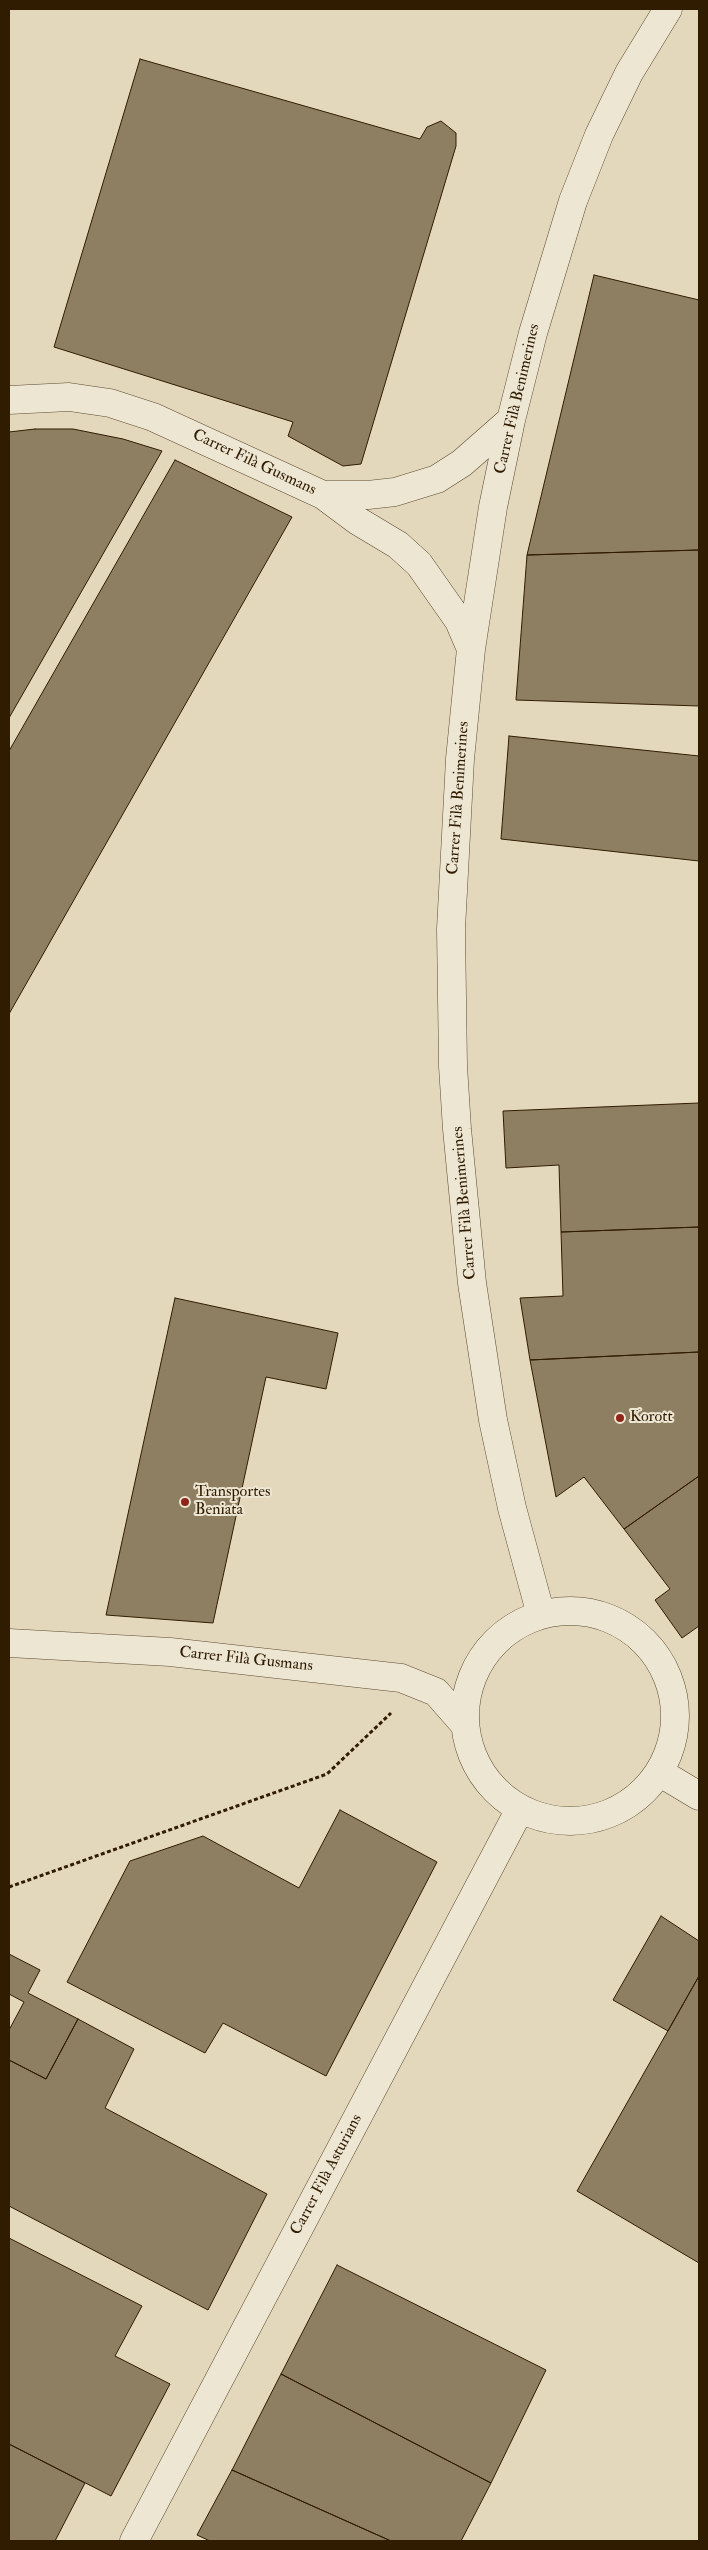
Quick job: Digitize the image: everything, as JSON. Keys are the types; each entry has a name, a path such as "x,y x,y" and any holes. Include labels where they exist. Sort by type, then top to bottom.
{"street":[{"name":"Carrer Filà Benimerines","path":"541,1615 512,1508 493,1420 472,1283 457,1129 453,1066 451,929 460,759 471,649 493,507 511,420 536,324 576,193 599,136 629,73 668,9"},
{"name":"Carrer Filà Gusmans","path":"9,400 69,397 110,403 153,416 322,495 368,495 395,492 437,478 462,463 511,420"},
{"path":"322,495 358,521 398,545 419,564 459,621 471,649"},
{"path":"572,1610 604,1616 632,1630 655,1652 670,1680 676,1712 671,1743 659,1772 638,1796 611,1813 581,1821 549,1819 520,1809 499,1794 482,1774 470,1751 465,1725 468,1689 483,1656 509,1630 541,1615 572,1610"},
{"name":"Carrer Filà Gusmans","path":"9,1643 170,1652 401,1678 436,1692 465,1725"},
{"path":"659,1772 699,1796"},
{"name":"Carrer Filà Asturians","path":"134,2541 520,1809"}],"path":[{"path":"9,1887 326,1774 420,1685"}],"building":[{"path":"140,59 420,139 427,127 441,121 456,133 456,146 361,464 343,466 288,436 293,422 54,347"},
{"path":"594,275 699,300 699,550 527,555"},
{"path":"35,429 73,429 123,439 162,451 9,718 9,432"},
{"path":"175,460 292,517 9,1014 9,751"},
{"path":"699,550 699,706 516,700 527,555"},
{"path":"509,736 699,756 699,861 501,839"},
{"path":"699,1103 699,1227 561,1232 559,1165 506,1168 503,1111"},
{"path":"699,1227 699,1352 530,1360 520,1298 563,1296 561,1232"},
{"name":"Transportes Beniata","path":"175,1298 338,1333 326,1389 266,1377 213,1623 106,1615"},
{"name":"Korott","path":"699,1352 699,1476 624,1529 584,1477 556,1497 530,1360"},
{"path":"699,1476 699,1626 682,1638 655,1600 670,1589 624,1529"},
{"path":"340,1810 437,1862 326,2076 223,2023 205,2053 67,1982 130,1861 203,1836 299,1888"},
{"path":"661,1916 699,1941 699,1976 668,2031 613,2000"},
{"path":"9,1954 40,1970 28,1993 78,2019 46,2079 9,2060 9,2030 24,2002 9,1994"},
{"path":"699,1976 699,2263 577,2191"},
{"path":"78,2019 134,2049 105,2108 267,2194 208,2310 9,2206 9,2060 46,2079"},
{"path":"9,2238 142,2306 115,2356 170,2384 111,2496 9,2444"},
{"path":"337,2265 546,2370 491,2483 281,2374"},
{"path":"281,2374 491,2483 461,2541 391,2541 232,2470"},
{"path":"9,2444 85,2483 55,2541 9,2541"},
{"path":"232,2470 391,2541 210,2541 197,2535"}],"place":[{"name":"Korott","path":"620,1418"},
{"name":"Transportes Beniata","path":"185,1502"}]}
